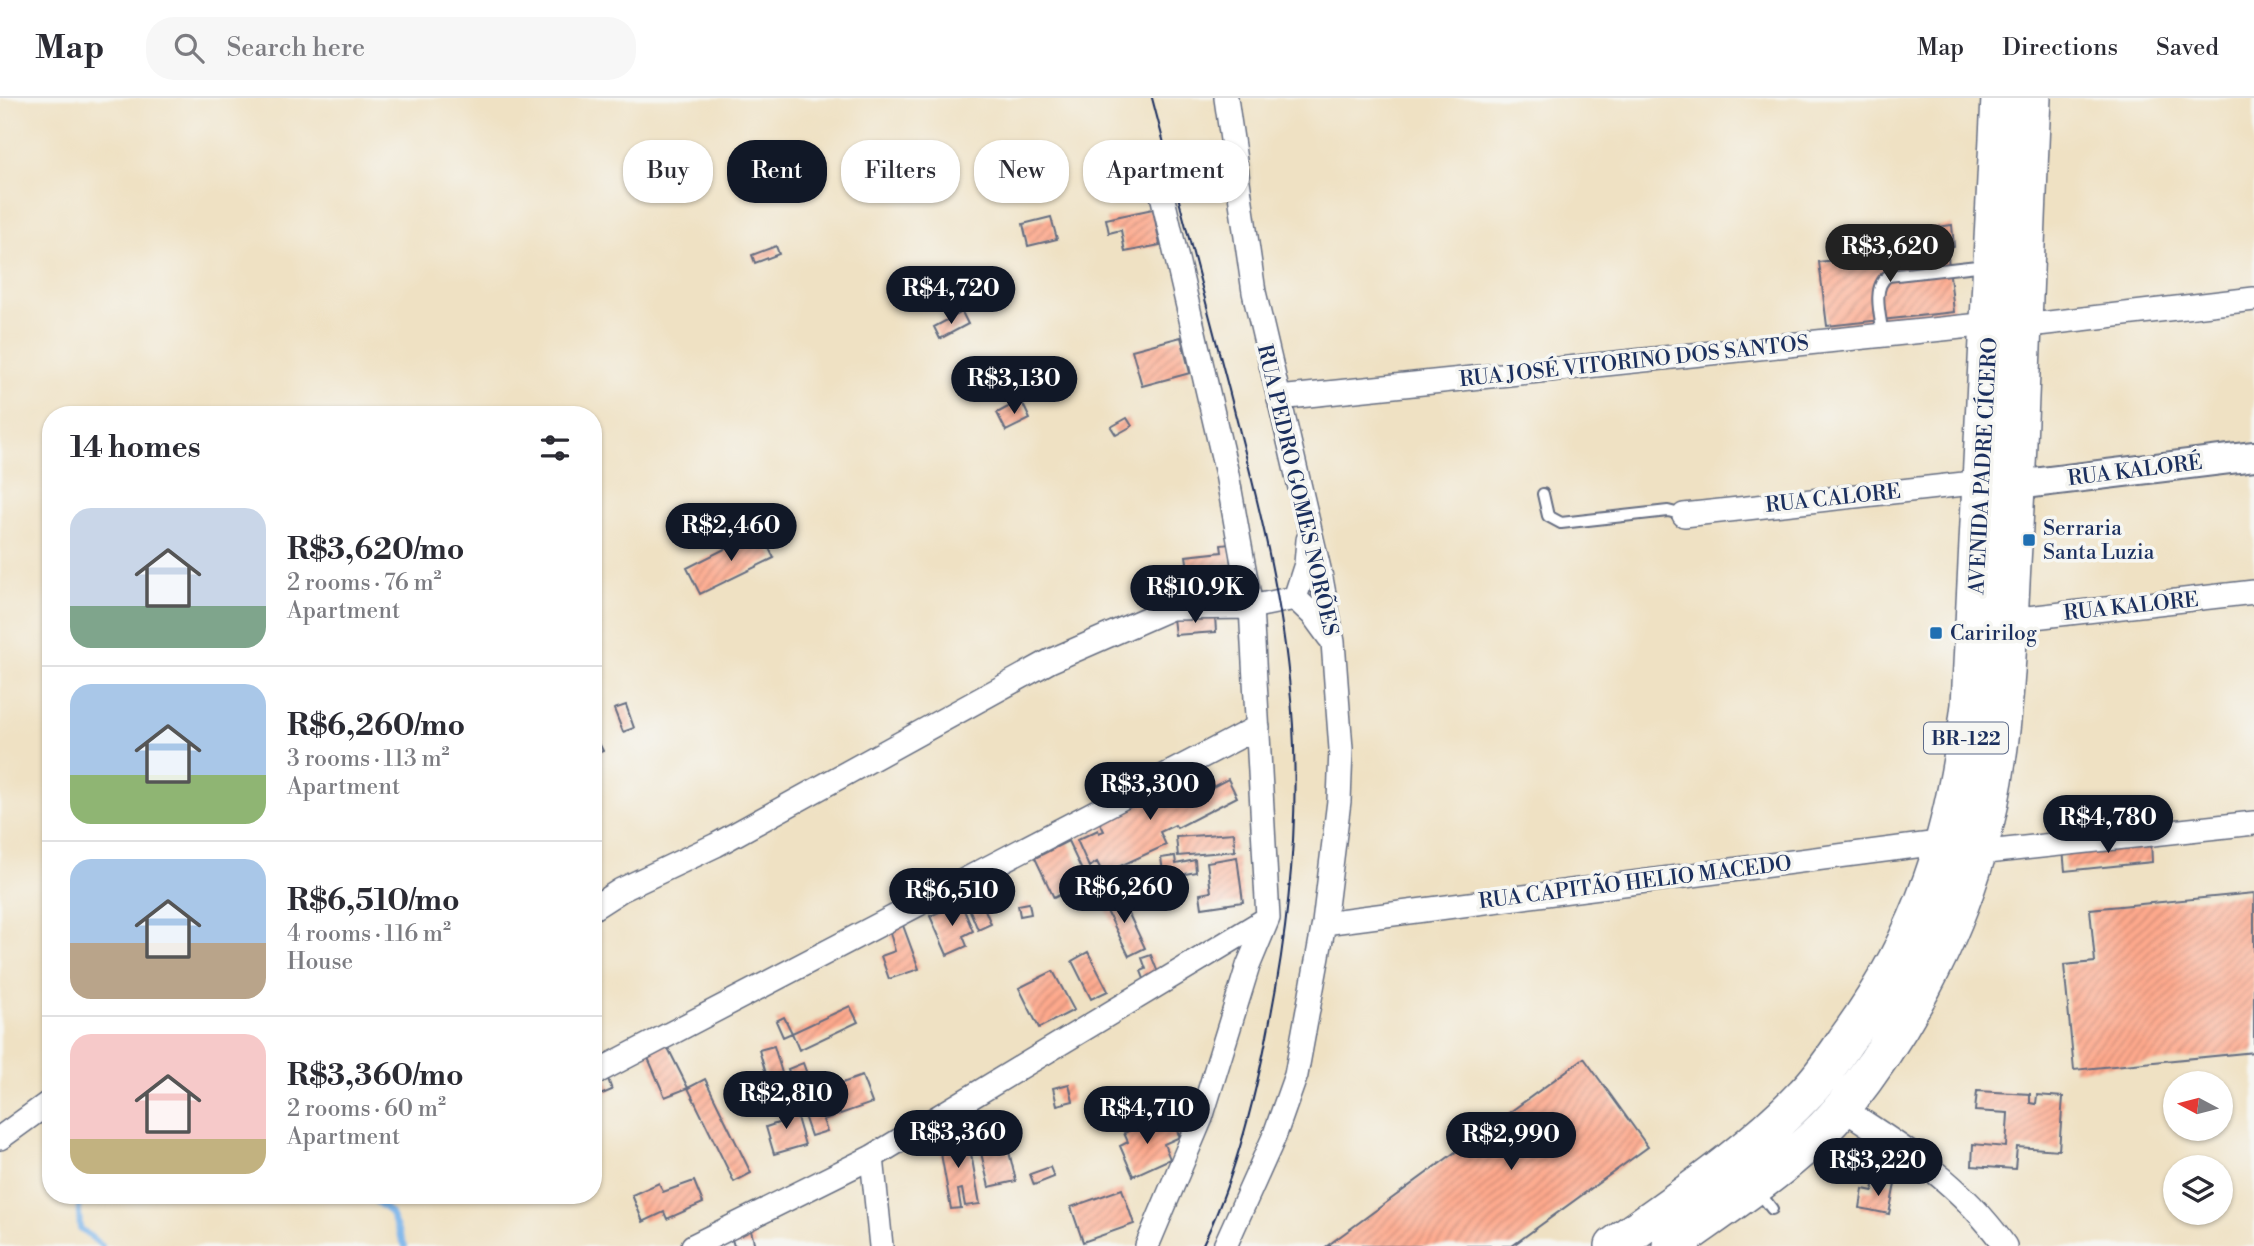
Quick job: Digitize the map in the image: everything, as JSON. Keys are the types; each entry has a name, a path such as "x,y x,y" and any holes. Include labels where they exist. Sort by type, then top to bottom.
{"highway":[{"name":"AVENIDA PADRE CÍCERO","path":"2000,98 1992,264 2006,325"},
{"name":"AVENIDA PADRE CÍCERO","path":"1614,1246 1750,1146 1807,1093 1880,992 1962,848 1961,778 1999,483 2006,325 2032,98"},
{"name":"AVENIDA PADRE CÍCERO","path":"1671,1246 1763,1197 1794,1154 1842,1108 1914,1002 1946,939 1962,848 2000,727 2009,620 1999,483"}],"street":[{"name":"RUA PEDRO GOMES NORÕES","path":"1225,1246 1274,1137 1296,1075 1324,923 1339,788 1339,697 1333,642 1254,292 1226,98"},
{"path":"1147,1246 1201,1118 1248,966 1268,918 1251,607 1227,474 1164,203"},
{"name":"RUA JOSÉ VITORINO DOS SANTOS","path":"1279,398 2254,299"},
{"name":"RUA KALORÉ","path":"1999,483 2254,456"},
{"name":"RUA CALORE","path":"1684,515 1999,483"},
{"path":"1295,598 1306,564 1310,531"},
{"name":"RUA KALORE","path":"2009,620 2254,592"},
{"path":"602,902 621,890 716,845 1050,661 1171,608 1251,607 1295,598"},
{"path":"1295,598 1313,615 1333,642"},
{"path":"602,1069 1258,727"},
{"name":"RUA CAPITÃO HELIO MACEDO","path":"1324,923 1962,848 2254,823"},
{"path":"694,1246 872,1157 1268,918"},
{"path":"0,1138 42,1108"},
{"path":"1842,1108 1926,1163 1985,1218 2005,1246"},
{"path":"872,1157 881,1246"}],"lane":[{"path":"1883,335 1878,292 1880,282 1888,276 1992,264"},
{"path":"1543,494 1548,516 1561,523 1668,511 1684,515"}],"building":[{"path":"1153,209 1160,245 1125,252 1121,230 1109,233 1106,219"},
{"path":"1051,217 1057,239 1028,246 1023,224"},
{"path":"1952,225 1954,247 1947,248 1954,312 1827,326 1819,262 1932,249 1930,228"},
{"path":"776,246 779,254 755,263 752,255"},
{"path":"962,312 968,324 940,339 934,327"},
{"path":"1181,337 1190,373 1142,386 1132,350"},
{"path":"1054,377 1059,389 1040,397 1034,385"},
{"path":"1021,400 1030,419 1006,431 997,413"},
{"path":"1127,418 1132,426 1116,435 1111,427"},
{"path":"760,531 774,558 700,594 687,568"},
{"path":"1229,544 1231,564 1188,569 1186,556 1222,552 1221,545"},
{"path":"1215,615 1216,632 1175,635 1173,618"},
{"path":"626,705 634,728 623,732 614,709"},
{"path":"1195,772 1203,787 1188,795 1189,799 1228,779 1237,797 1177,828 1175,825 1160,832 1166,845 1103,874 1097,862 1089,867 1077,840 1098,830 1099,833 1104,831 1098,819"},
{"path":"1234,833 1235,851 1178,856 1176,837"},
{"path":"2151,840 2152,862 2065,871 2063,849"},
{"path":"1068,841 1087,881 1054,898 1035,858"},
{"path":"1175,856 1176,864 1195,860 1196,872 1164,878 1161,858"},
{"path":"1237,857 1243,902 1202,908 1200,894 1211,892 1207,862"},
{"path":"1113,875 1119,892 1104,897 1098,881"},
{"path":"974,883 991,924 978,930 961,889"},
{"path":"2254,893 2254,1052 2074,1070 2064,965 2095,962 2090,909"},
{"path":"1120,895 1145,948 1129,956 1103,903"},
{"path":"961,903 973,931 963,936 967,946 947,955 930,916"},
{"path":"1029,903 1031,914 1020,916 1018,905"},
{"path":"901,920 919,969 889,979 881,956 895,951 888,925"},
{"path":"1088,952 1108,991 1091,999 1072,961"},
{"path":"1151,955 1160,978 1146,984 1141,971 1146,969 1142,958"},
{"path":"1053,971 1074,1010 1039,1028 1019,988"},
{"path":"850,1006 858,1022 799,1050 792,1033"},
{"path":"784,1017 792,1033 783,1037 776,1021"},
{"path":"665,1042 688,1088 665,1097 645,1051"},
{"path":"774,1046 787,1090 772,1094 759,1050"},
{"path":"1584,1058 1648,1147 1512,1246 1327,1246"},
{"path":"803,1063 814,1093 862,1076 872,1103 823,1120 827,1131 811,1136 788,1069"},
{"path":"608,1079 612,1090 602,1094 602,1081"},
{"path":"705,1079 751,1173 734,1182 688,1088"},
{"path":"1069,1084 1073,1101 1057,1105 1053,1088"},
{"path":"1977,1091 2030,1094 2030,1103 2036,1104 2037,1095 2063,1097 2059,1150 2017,1147 2015,1169 1972,1166 1973,1144 2006,1147 2008,1113 1975,1111"},
{"path":"793,1104 805,1145 774,1154 766,1127 781,1122 777,1109"},
{"path":"1155,1119 1161,1130 1174,1125 1180,1137 1164,1144 1170,1159 1133,1176 1120,1146 1128,1142 1124,1133"},
{"path":"950,1124 954,1151 970,1148 980,1204 965,1206 962,1189 958,1190 961,1208 951,1209 936,1126"},
{"path":"994,1136 996,1141 1006,1139 1016,1181 989,1187 978,1140"},
{"path":"1050,1167 1054,1177 1034,1185 1030,1174"},
{"path":"1875,1180 1895,1184 1889,1214 1860,1208 1863,1189 1873,1191"},
{"path":"694,1181 703,1203 667,1219 664,1212 643,1222 632,1195 659,1183 663,1192"},
{"path":"1122,1189 1134,1224 1083,1242 1071,1207"},
{"path":"750,1227 755,1246 734,1246 730,1233"}],"waterway":[{"path":"79,1204 80,1228 102,1246"},
{"path":"379,1204 390,1212 405,1246"}],"tram line":[{"path":"1152,98 1265,533 1285,642 1295,765 1289,893 1270,1020 1244,1135 1225,1192 1202,1246"}],"place":[{"name":"Serraria Santa Luzia","path":"2029,540"},
{"name":"Caririlog","path":"1936,633"}]}
